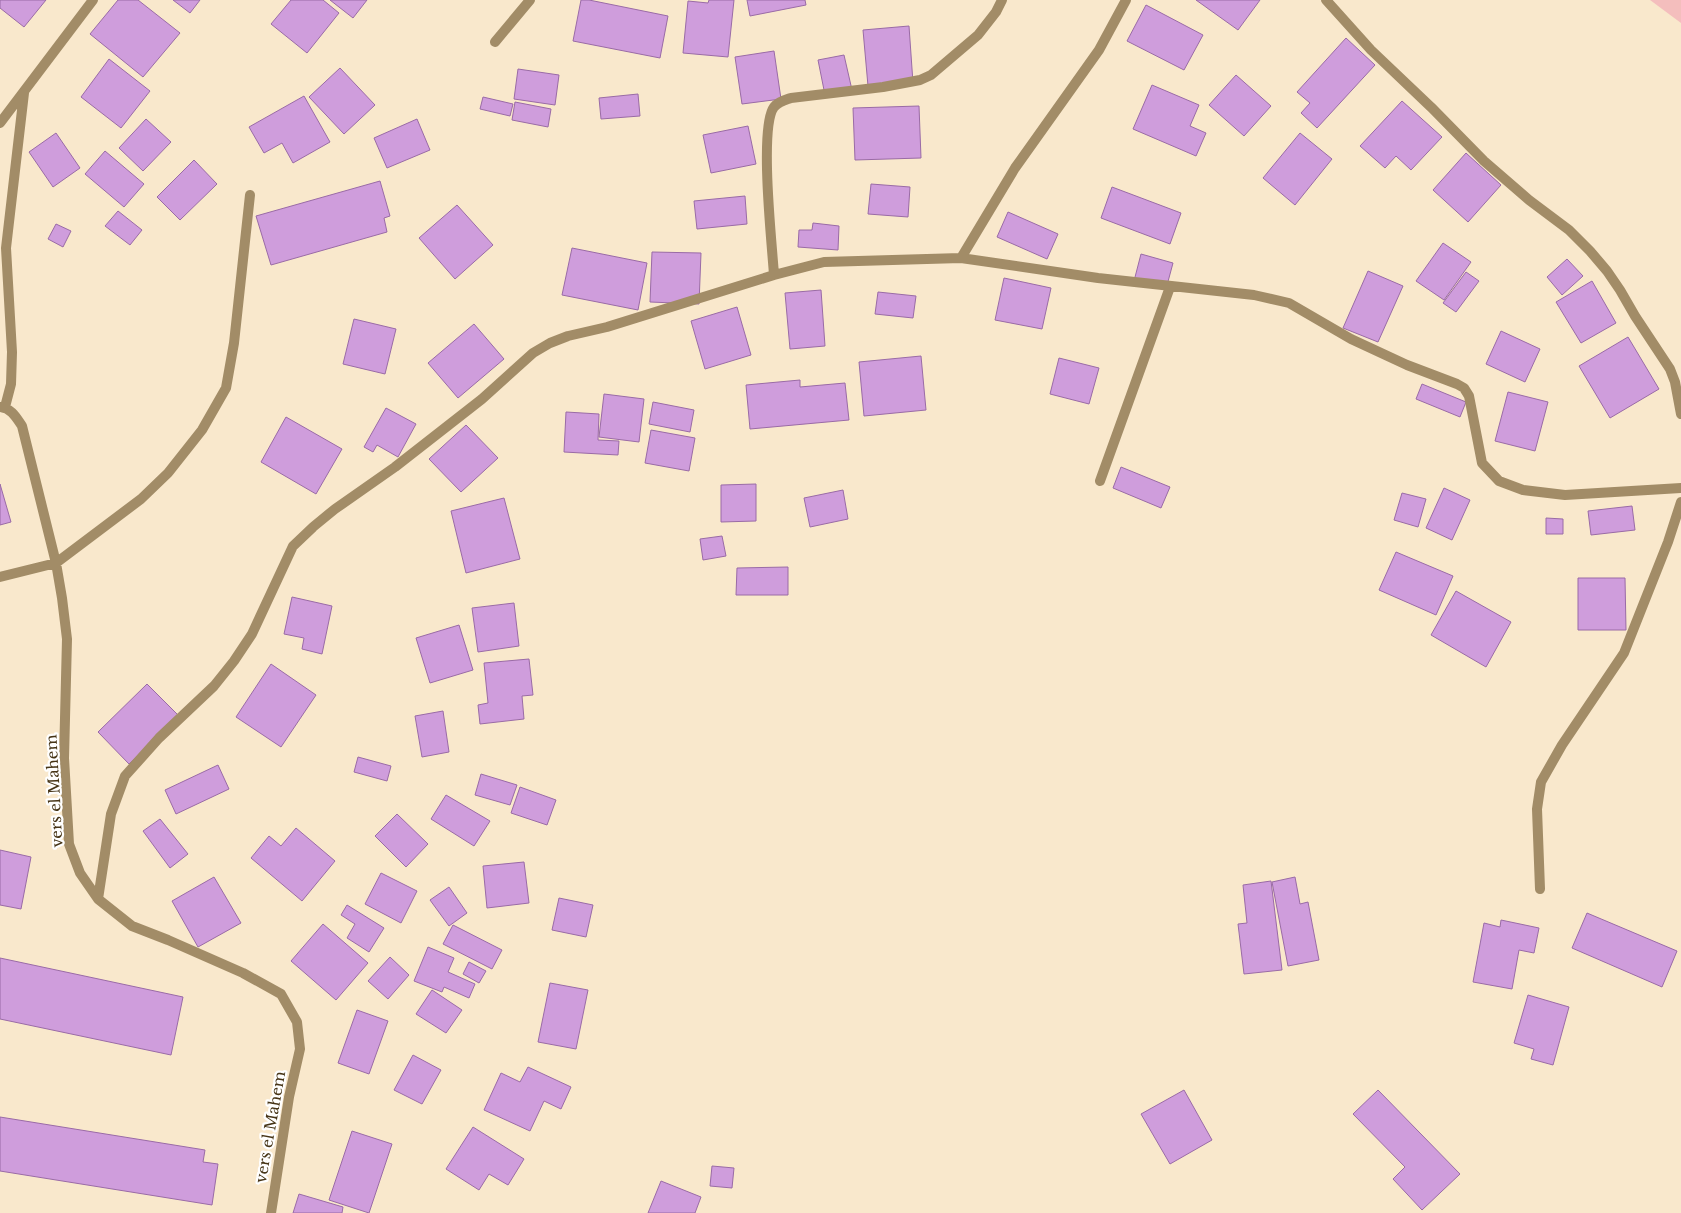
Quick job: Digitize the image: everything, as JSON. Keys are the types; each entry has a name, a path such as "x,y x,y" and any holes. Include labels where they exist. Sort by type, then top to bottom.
{"street":[{"path":"0,123 93,0"},
{"path":"495,42 530,0"},
{"path":"774,275 767,159 768,122 775,106 791,98 882,87 920,80 931,75 978,35 996,12 1002,0"},
{"path":"961,258 1015,168 1099,50 1126,0"},
{"path":"1326,0 1371,50 1432,107 1484,161 1529,200 1569,230 1590,251 1620,290 1670,369 1675,382 1681,414"},
{"path":"2,407 11,384 12,352 6,248 24,93"},
{"path":"0,577 56,563 141,499 168,472 202,430 226,388 234,343 250,195"},
{"path":"98,899 111,814 125,776 159,738 214,686 234,661 252,634 293,546 313,527 335,509 395,468 482,399 533,353 550,343 774,275 824,262 961,258 1098,278 1254,295 1289,302 1351,339 1407,365 1464,388 1469,396 1482,463 1499,481 1523,490 1565,495 1681,488"},
{"path":"1100,481 1170,287"},
{"name":"vers el Mahem","path":"2,407 14,414 22,426 56,563 62,598 67,638 64,758 68,844 80,873 98,899 132,926 243,973 281,994 297,1022 300,1049 289,1097 271,1213"},
{"path":"1540,888 1537,809 1541,782 1566,738 1624,654 1668,542 1681,502"}],"shaded area":[{"path":"1650,0 1681,0 1681,23"}],"building":[{"path":"0,0 46,0 24,27 0,8"},
{"path":"118,0 138,0 180,33 143,77 90,34"},
{"path":"173,0 200,0 190,13"},
{"path":"291,0 323,0 339,13 307,53 271,24"},
{"path":"330,0 367,0 353,18"},
{"path":"581,0 668,16 660,58 573,41"},
{"path":"709,0 734,0 728,57 683,53 688,1 708,3"},
{"path":"747,0 805,0 806,5 750,16"},
{"path":"1196,0 1260,0 1238,30"},
{"path":"1146,5 1203,35 1184,70 1127,41"},
{"path":"909,26 913,83 868,86 863,30"},
{"path":"1346,38 1375,65 1317,128 1301,113 1310,103 1297,92"},
{"path":"774,51 781,99 742,104 735,57"},
{"path":"844,55 852,90 825,95 818,60"},
{"path":"109,59 150,91 121,128 81,97"},
{"path":"340,68 375,105 344,134 309,97"},
{"path":"518,69 559,75 555,105 514,99"},
{"path":"1236,75 1271,106 1244,136 1209,105"},
{"path":"1152,85 1199,105 1190,126 1206,133 1196,156 1133,129"},
{"path":"638,94 640,116 601,119 599,98"},
{"path":"304,96 330,142 293,163 282,143 264,153 249,127"},
{"path":"483,97 513,104 510,116 480,109"},
{"path":"1402,101 1442,137 1411,170 1396,156 1385,168 1360,146"},
{"path":"515,102 551,109 548,127 512,120"},
{"path":"919,106 921,158 855,160 853,108"},
{"path":"146,119 171,142 143,171 119,148"},
{"path":"417,119 430,150 387,168 374,138"},
{"path":"748,126 756,164 711,173 703,135"},
{"path":"56,133 80,168 53,187 29,152"},
{"path":"1300,133 1332,159 1295,205 1263,178"},
{"path":"105,151 144,184 124,207 85,174"},
{"path":"1466,153 1501,185 1468,222 1433,190"},
{"path":"194,160 217,184 180,220 157,197"},
{"path":"380,181 390,216 384,218 387,232 271,265 256,216"},
{"path":"871,184 910,187 908,217 868,214"},
{"path":"1112,187 1181,213 1170,244 1101,218"},
{"path":"745,196 747,224 697,229 694,201"},
{"path":"457,205 493,245 455,279 419,238"},
{"path":"118,211 142,230 130,245 105,226"},
{"path":"1008,212 1058,234 1047,259 997,237"},
{"path":"813,223 839,226 838,250 798,247 799,230 812,230"},
{"path":"56,224 71,231 63,247 48,239"},
{"path":"1443,243 1471,262 1444,300 1416,281"},
{"path":"572,248 647,263 638,310 562,295"},
{"path":"652,252 701,253 699,304 650,302"},
{"path":"1141,254 1173,263 1166,289 1134,281"},
{"path":"1567,259 1583,276 1562,295 1547,277"},
{"path":"1368,271 1403,286 1378,342 1343,328"},
{"path":"1466,272 1479,281 1456,312 1443,303"},
{"path":"1004,278 1051,288 1042,329 995,320"},
{"path":"1592,281 1616,323 1581,343 1556,302"},
{"path":"821,290 825,346 790,349 785,293"},
{"path":"878,292 916,296 913,318 875,314"},
{"path":"737,307 751,355 705,369 691,321"},
{"path":"354,319 396,329 385,374 343,364"},
{"path":"474,324 504,359 458,398 428,363"},
{"path":"1501,331 1540,349 1525,382 1486,364"},
{"path":"1628,337 1659,389 1610,418 1579,366"},
{"path":"921,356 926,410 864,416 859,362"},
{"path":"1059,358 1099,368 1089,404 1050,394"},
{"path":"800,380 800,387 845,383 849,420 750,429 746,385"},
{"path":"1422,384 1466,402 1460,417 1416,399"},
{"path":"1508,392 1548,402 1535,451 1495,441"},
{"path":"604,394 644,399 639,442 599,437"},
{"path":"653,402 694,410 690,432 649,424"},
{"path":"386,408 416,424 398,457 377,445 373,452 364,447"},
{"path":"566,412 599,414 598,440 619,441 618,455 564,452"},
{"path":"286,417 342,449 316,494 261,462"},
{"path":"466,425 498,458 461,492 429,459"},
{"path":"651,430 695,438 689,471 645,463"},
{"path":"1121,467 1170,487 1161,508 1113,488"},
{"path":"0,484 11,522 0,525"},
{"path":"756,484 756,521 721,522 721,485"},
{"path":"1444,488 1470,500 1452,540 1426,528"},
{"path":"843,490 848,519 810,527 804,498"},
{"path":"1402,493 1426,499 1418,527 1394,520"},
{"path":"504,498 520,559 466,573 451,511"},
{"path":"1632,506 1635,530 1591,535 1588,511"},
{"path":"1546,518 1563,519 1563,534 1546,534"},
{"path":"722,536 726,556 703,560 700,539"},
{"path":"1396,552 1453,576 1436,615 1379,590"},
{"path":"788,567 788,595 736,595 737,568"},
{"path":"1578,578 1625,578 1626,630 1578,630"},
{"path":"1456,591 1511,622 1486,667 1431,635"},
{"path":"292,597 332,606 322,654 302,649 304,638 284,634"},
{"path":"514,603 519,646 478,652 472,608"},
{"path":"459,625 473,670 430,683 416,638"},
{"path":"529,659 533,695 522,696 524,719 480,724 478,705 488,703 484,663"},
{"path":"271,664 316,695 281,747 236,717"},
{"path":"147,684 179,716 129,764 98,732"},
{"path":"443,711 449,752 422,757 415,716"},
{"path":"358,757 391,766 387,781 354,772"},
{"path":"218,765 229,789 176,814 165,790"},
{"path":"481,774 517,785 510,805 475,795"},
{"path":"520,787 556,800 547,825 511,813"},
{"path":"446,795 490,821 474,846 431,819"},
{"path":"397,814 428,844 406,867 375,836"},
{"path":"160,819 188,854 170,868 143,831"},
{"path":"296,828 335,861 302,901 251,858 269,836 281,846"},
{"path":"0,850 31,857 21,909 0,905"},
{"path":"524,862 529,903 487,908 483,866"},
{"path":"381,873 417,891 401,923 365,904"},
{"path":"214,877 241,923 198,947 172,901"},
{"path":"1295,877 1300,904 1308,902 1319,960 1288,966 1272,882"},
{"path":"1271,881 1282,970 1244,974 1238,924 1247,923 1243,885"},
{"path":"449,887 467,913 449,926 430,900"},
{"path":"559,898 593,905 586,937 552,930"},
{"path":"347,905 384,928 369,952 347,938 355,924 341,915"},
{"path":"1587,913 1677,951 1662,987 1572,948"},
{"path":"1501,920 1539,928 1534,953 1519,950 1512,989 1473,982 1484,923 1500,927"},
{"path":"323,924 368,963 336,1000 291,961"},
{"path":"453,925 502,950 492,969 443,944"},
{"path":"428,947 454,958 448,972 475,984 469,998 444,987 442,992 414,981"},
{"path":"390,957 409,975 388,999 368,981"},
{"path":"0,958 183,997 171,1055 0,1019"},
{"path":"469,962 486,971 479,983 463,974"},
{"path":"550,983 588,990 576,1049 538,1042"},
{"path":"432,990 462,1010 446,1033 416,1014"},
{"path":"1528,995 1569,1007 1553,1065 1531,1059 1534,1049 1514,1043"},
{"path":"357,1010 388,1021 369,1074 338,1063"},
{"path":"413,1055 441,1070 422,1104 394,1090"},
{"path":"528,1067 571,1087 561,1109 544,1101 530,1131 484,1110 501,1073 520,1082"},
{"path":"1184,1090 1212,1140 1170,1164 1141,1114"},
{"path":"1378,1090 1460,1174 1422,1210 1393,1179 1405,1167 1353,1114"},
{"path":"0,1117 205,1150 203,1162 218,1164 212,1205 0,1171"},
{"path":"473,1127 524,1159 508,1185 489,1174 479,1190 446,1169"},
{"path":"352,1131 392,1144 369,1213 329,1200"},
{"path":"712,1166 734,1168 732,1188 710,1186"},
{"path":"661,1181 701,1197 695,1213 648,1213"},
{"path":"299,1194 343,1207 342,1213 293,1213"}]}
